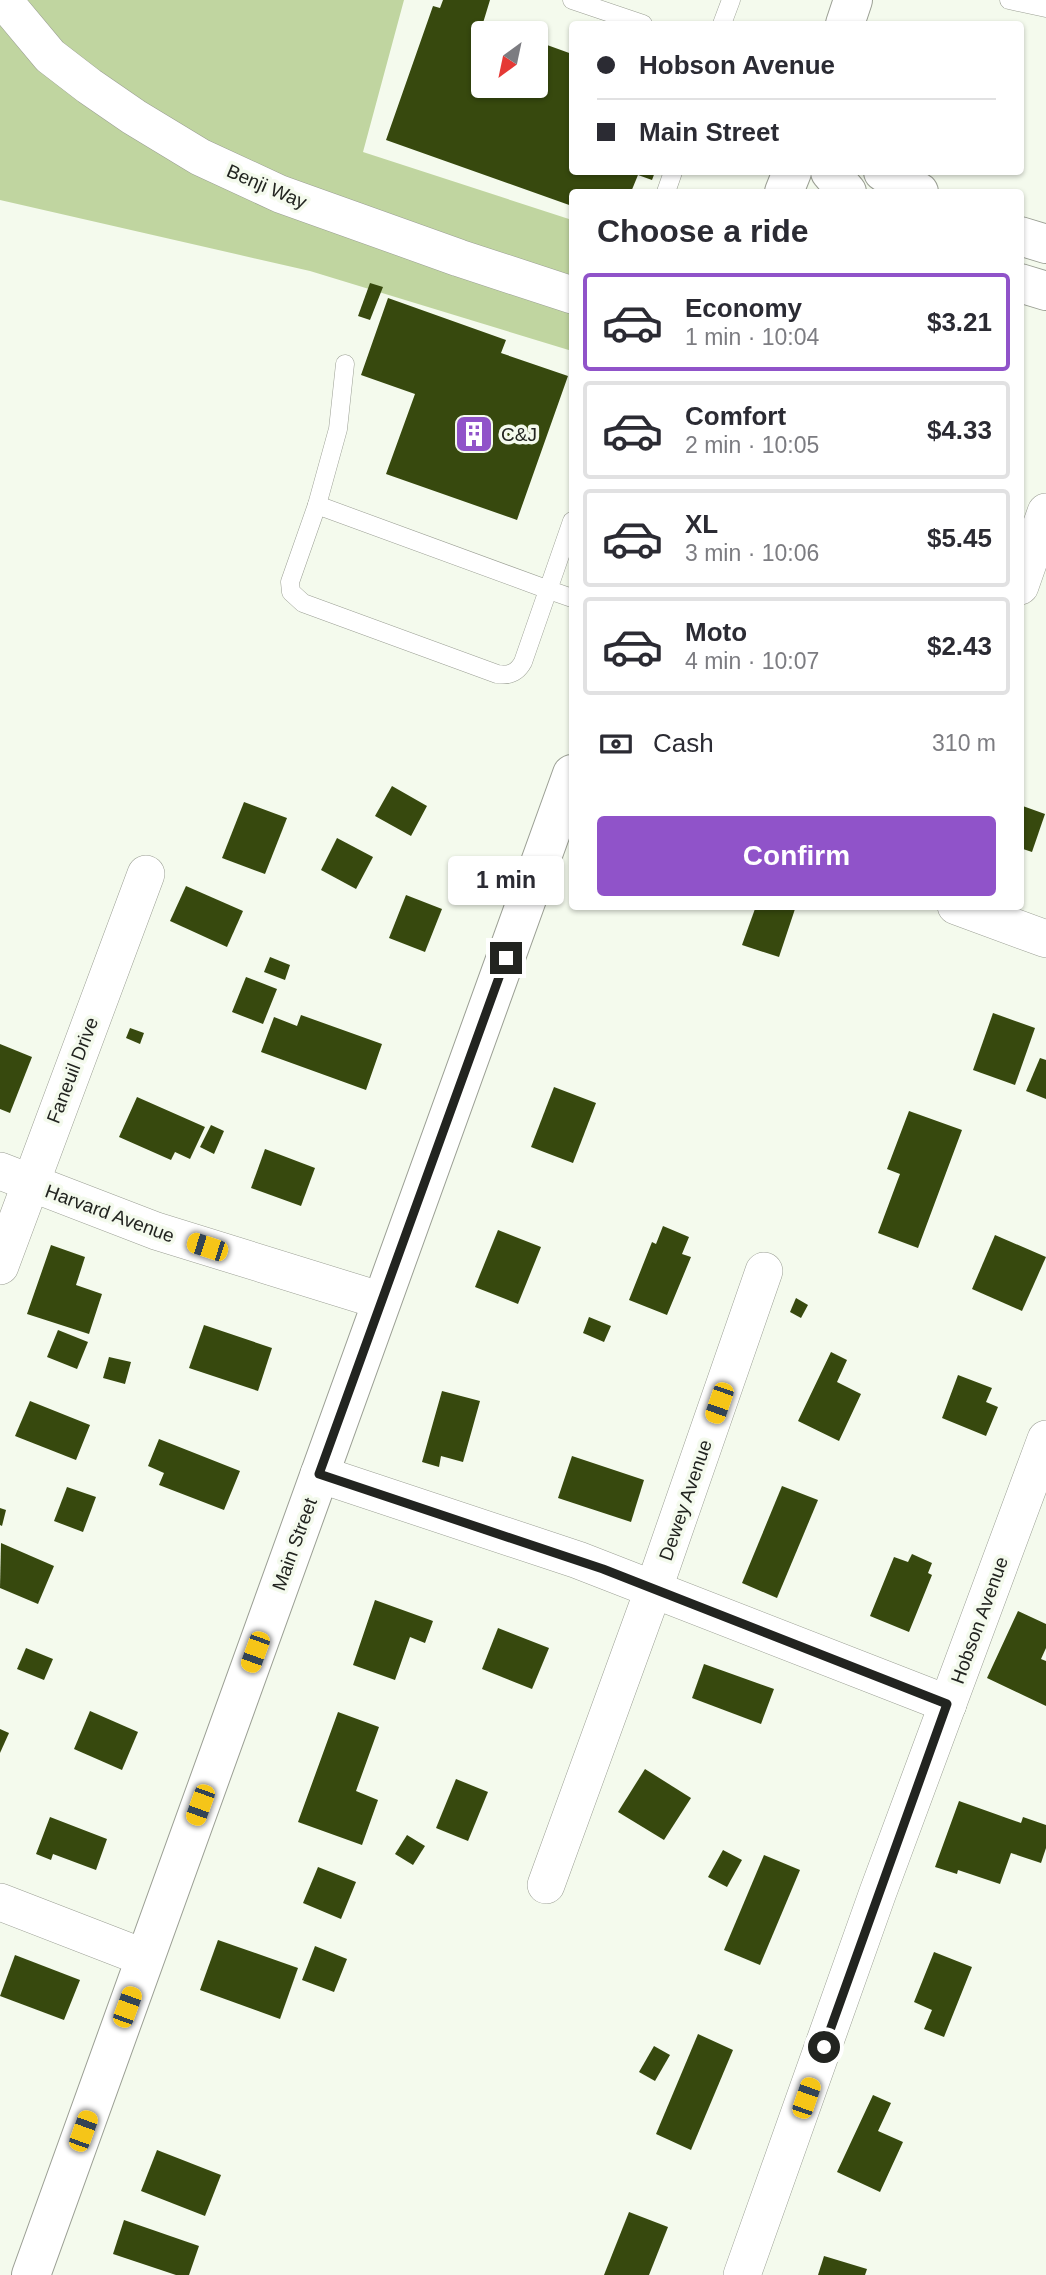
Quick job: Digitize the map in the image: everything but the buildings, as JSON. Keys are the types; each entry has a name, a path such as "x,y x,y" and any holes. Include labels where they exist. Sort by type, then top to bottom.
{"main road":[{"path":"846,21 853,0"},
{"path":"833,175 844,189"},
{"path":"888,175 914,189"},
{"path":"1024,237 1046,244"},
{"path":"1024,284 1046,291"},
{"name":"Main Street","path":"31,2275 569,782"}],"street":[{"name":"Benji Way","path":"8,0 9,7 50,56 134,117 200,157 281,194 569,294"},
{"path":"1024,575 1046,512"},
{"name":"Faneuil Drive","path":"0,1266 15,1177 146,874"},
{"path":"967,910 1046,939"},
{"name":"Harvard Avenue","path":"15,1177 156,1231 382,1301"},
{"name":"Dewey Avenue","path":"546,1885 654,1588 764,1272"},
{"name":"Hobson Avenue","path":"742,2275 947,1704 1046,1439"},
{"path":"319,1474 491,1530 654,1588 947,1704"},
{"path":"0,1902 145,1958"}],"lane":[{"path":"572,0 634,21"},
{"path":"723,21 731,0"},
{"path":"1009,0 1046,8"},
{"path":"345,364 338,429 317,505 291,577 290,587 295,597 303,603 502,675 517,670 523,662 569,530"},
{"path":"317,505 569,597"}],"green space":[{"path":"0,0 404,0 363,152 569,219 569,350 310,271 0,200"}],"place":[{"name":"C&J","path":"474,434"}],"route":[{"path":"506,958 319,1474 603,1569 947,1704 824,2047"}]}
